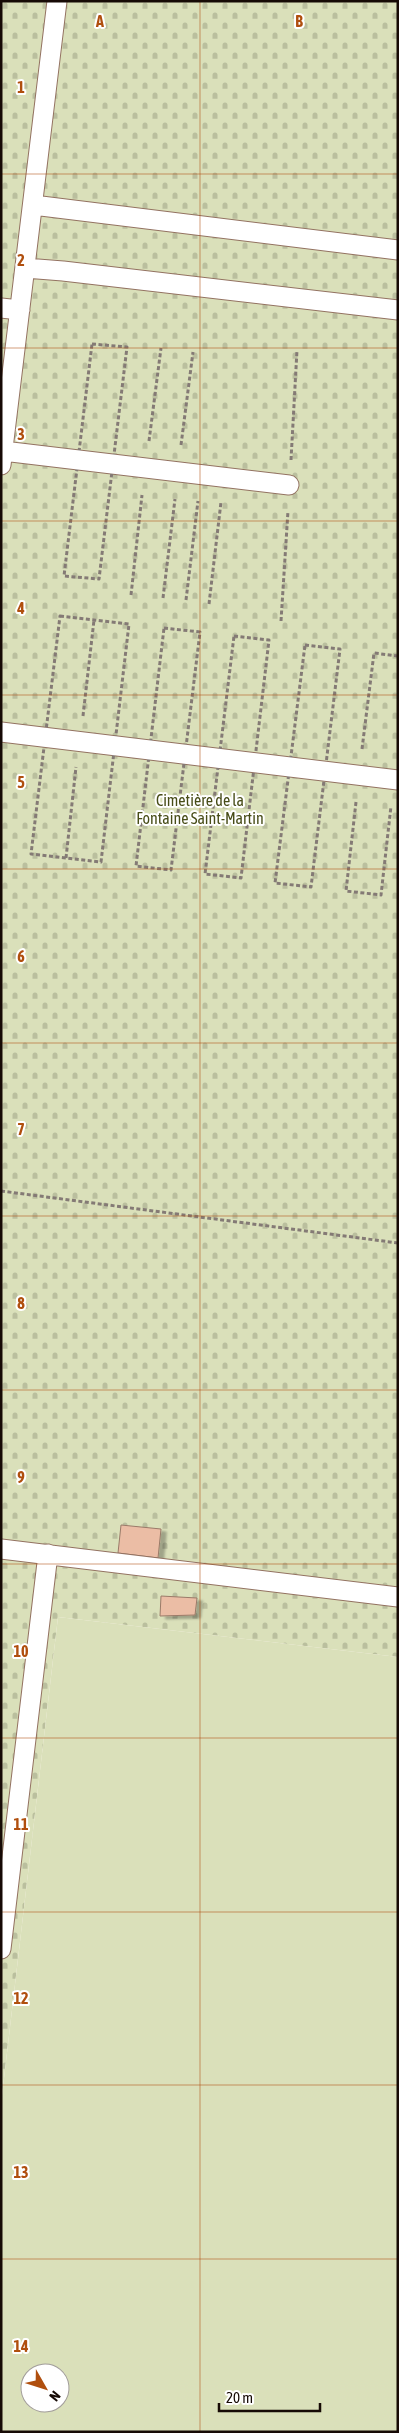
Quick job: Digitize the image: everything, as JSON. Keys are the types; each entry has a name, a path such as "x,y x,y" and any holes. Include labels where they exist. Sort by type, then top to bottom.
{"lane":[{"path":"57,1 2,458 202,475 289,485"},
{"path":"32,206 398,250"},
{"path":"25,268 398,310"},
{"path":"1,308 20,310"},
{"path":"1,732 396,780"},
{"path":"1,1549 398,1597"},
{"path":"1,1949 48,1554"}],"path":[{"path":"186,600 202,475"},
{"path":"209,604 224,478"},
{"path":"381,895 396,780"},
{"path":"1,1191 398,1242"}],"green space":[{"name":"Cimetière de la Fontaine Saint-Martin","path":"1,1 398,1 398,1657 58,1617 1,2104"},
{"path":"58,1617 398,1657 398,2432 1,2432 1,2104"}],"building":[{"path":"121,1525 161,1529 158,1558 118,1553"},
{"path":"161,1596 197,1598 195,1615 160,1616"}]}
